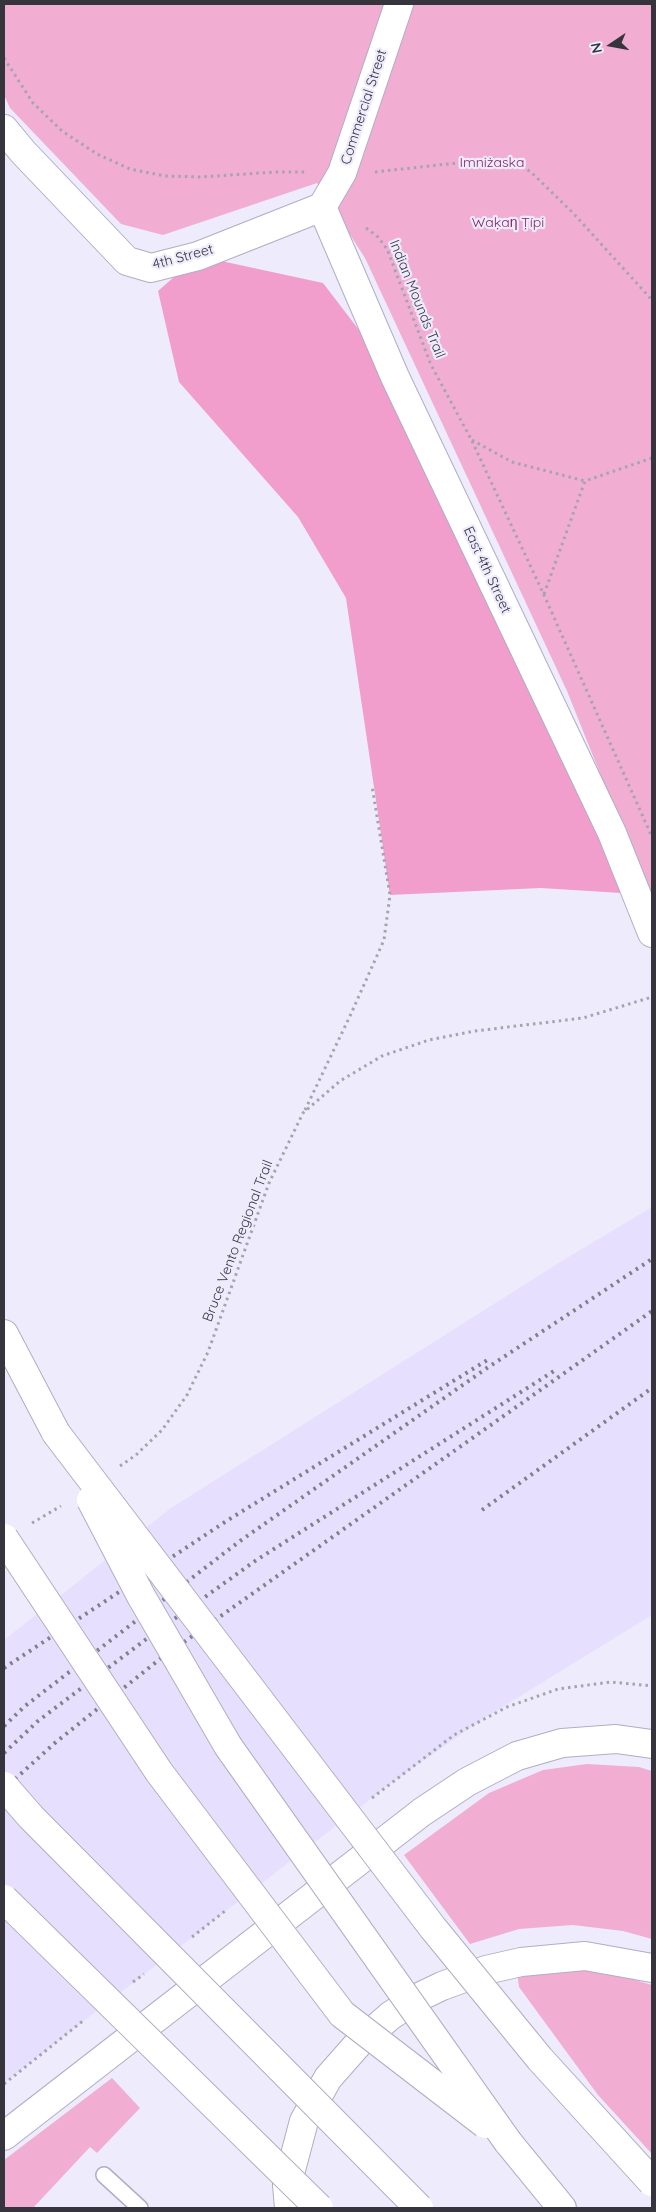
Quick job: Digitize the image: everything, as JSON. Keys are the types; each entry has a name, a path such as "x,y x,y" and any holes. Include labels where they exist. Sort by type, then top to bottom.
{"main road":[{"name":"Commercial Street","path":"322,207 342,173 399,4"},
{"name":"4th Street","path":"4,129 23,152 127,260 151,268 198,256 322,207"},
{"name":"East 4th Street","path":"322,207 395,377 612,832 652,933"},
{"path":"4,1334 141,1596 228,1746 508,2142 562,2208"},
{"path":"56,1433 433,1928 540,2059 652,2182"},
{"path":"4,1538 160,1772 342,2014 508,2142"},
{"path":"4,2136 414,1818 467,1782 517,1756 562,1743 616,1739 652,1744"},
{"path":"4,1786 31,1817 419,2208"},
{"path":"4,1898 319,2208"},
{"path":"289,2208 287,2185 304,2122 328,2078 358,2044 390,2016 417,1998 442,1986 486,1970 521,1962 585,1956 652,1968"}],"lane":[{"path":"104,2175 140,2208"}],"path":[{"path":"4,58 32,103 62,131 97,154 130,169 165,176 201,177 275,172 380,172 493,159 511,160 531,172 574,213 652,300"},
{"name":"Indian Mounds Trail","path":"364,227 378,236 387,249 431,365 471,439 544,594 652,837"},
{"path":"471,439 512,462 585,481 652,458"},
{"path":"544,594 585,481"},
{"path":"303,1113 384,940 390,895 372,786"},
{"name":"Bruce Vento Regional Trail","path":"114,1470 136,1455 162,1430 188,1395 208,1352 269,1183 303,1113 340,1081 382,1056 429,1040 475,1031 584,1018 652,997"},
{"path":"28,1525 62,1506"}],"shaded area":[{"path":"198,256 323,283 395,377 637,894 541,888 390,895 346,598 298,517 179,382 158,291"},
{"path":"652,1207 652,1615 483,1719 390,1784 4,2083 4,1640 171,1508 565,1259"}],"green space":[{"name":"Waḳaƞ Ṭípi","path":"4,4 652,4 652,903 567,691 365,258 317,183 163,235 121,224 10,108 4,95"},
{"path":"587,1764 639,1767 652,1771 652,1939 623,1931 573,1925 519,1929 470,1944 404,1855 489,1793 543,1770"},
{"path":"558,1967 601,1970 652,1985 652,2154 598,2095 519,1987 517,1972"},
{"path":"112,2078 140,2108 97,2153 90,2147 33,2208 4,2208 4,2160"}],"railway":[{"path":"4,1726 25,1706 240,1541 487,1368 652,1259"},
{"path":"4,1789 56,1742 160,1659 652,1311"},
{"path":"4,1668 228,1520 489,1359"},
{"path":"4,1753 38,1721 145,1640 255,1561 554,1371"},
{"path":"482,1510 652,1388"}],"park label":[{"name":"Imniżaska","path":"492,163"}]}
